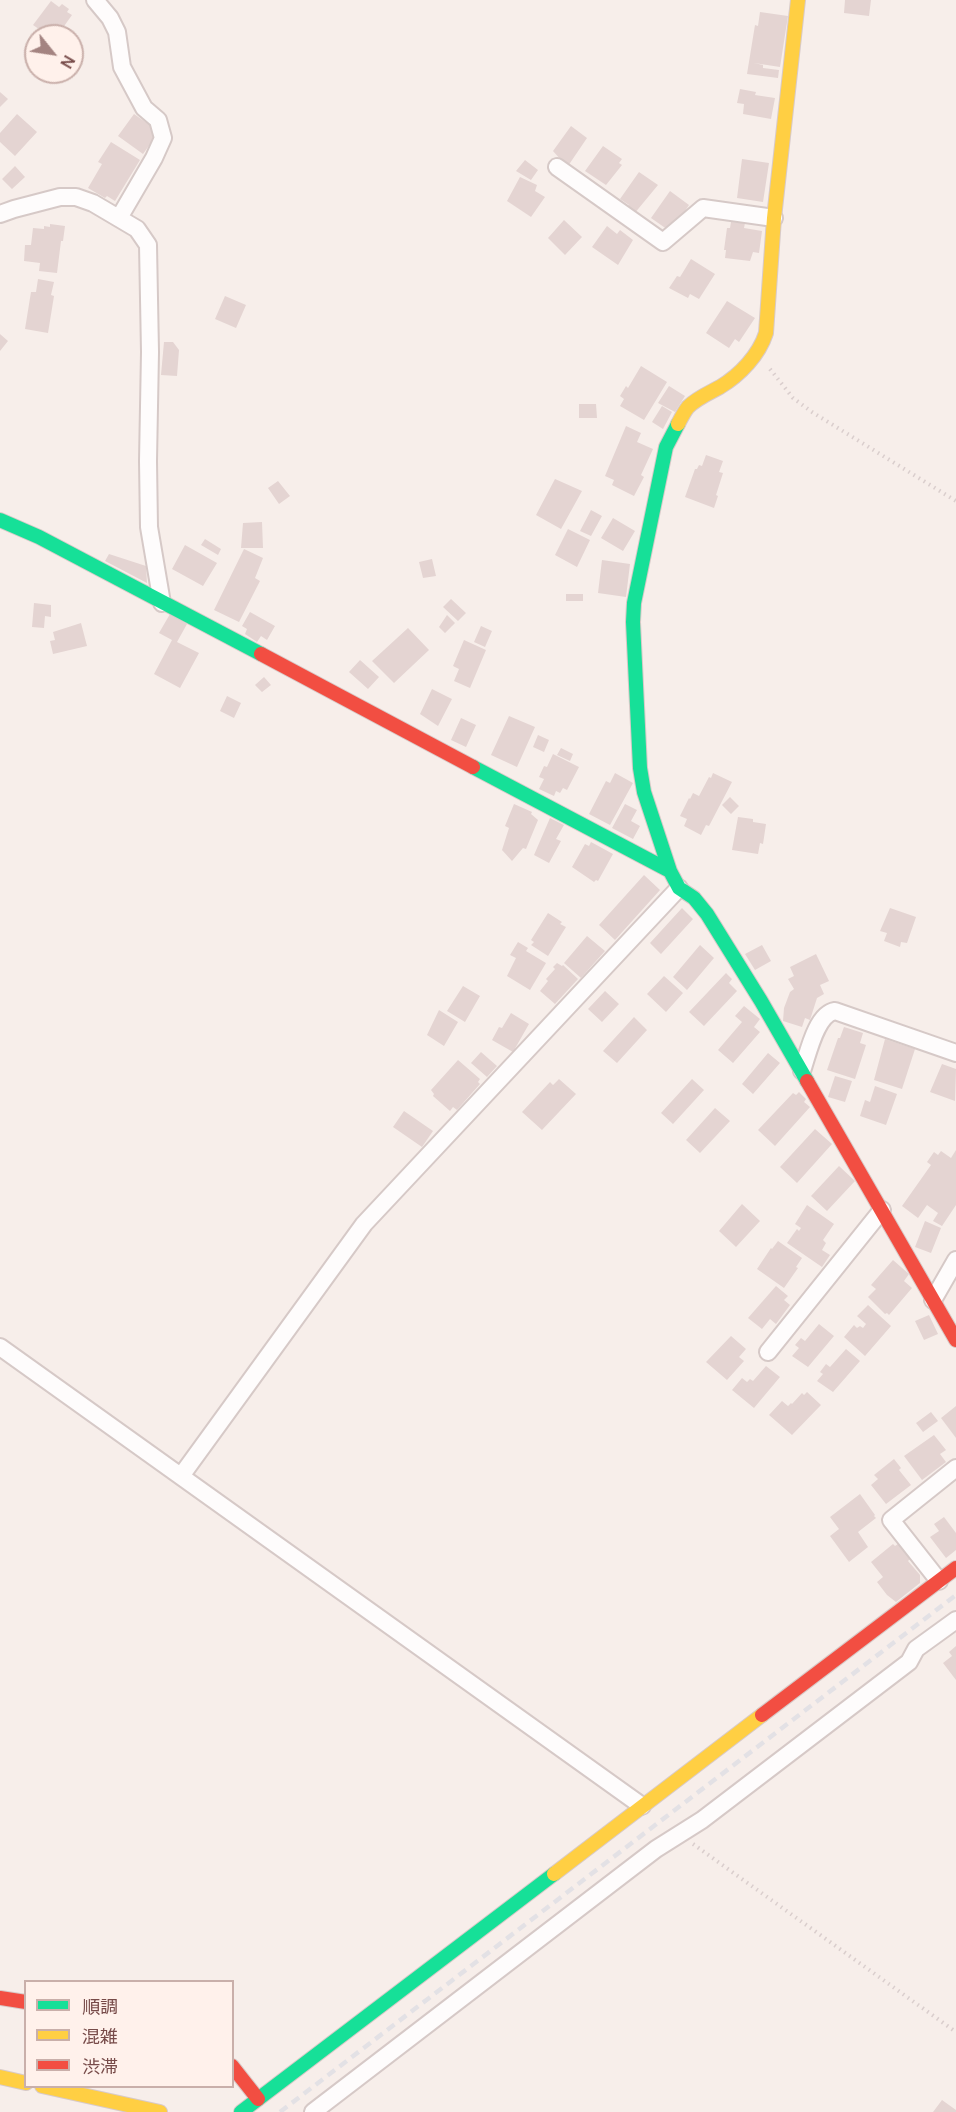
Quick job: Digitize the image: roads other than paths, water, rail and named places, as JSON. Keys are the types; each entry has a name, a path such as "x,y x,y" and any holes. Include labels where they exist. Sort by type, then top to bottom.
{"main road":[{"path":"798,0 774,218 766,333 762,346 754,357 723,384 686,409 666,447 634,603 640,768 644,792 670,871 679,888 694,898 707,914 802,1071 956,1340"},
{"path":"0,520 39,537 670,871"},
{"path":"241,2112 956,1568"},
{"path":"0,1998 24,2002"},
{"path":"234,2069 258,2099"},
{"path":"0,2077 24,2083"},
{"path":"51,2088 160,2112"}],"street":[{"path":"94,0 110,18 117,32 122,67 144,108 158,120 163,138 119,218"},
{"path":"558,167 663,242 703,208 774,218"},
{"path":"0,214 60,197 76,197 93,203 137,229 148,245 149,527 162,603"},
{"path":"181,1476 364,1224 679,888"},
{"path":"802,1071 820,1020 828,1012 835,1011 956,1053"},
{"path":"768,1352 882,1210"},
{"path":"933,1300 956,1260"},
{"path":"0,1347 642,1806"},
{"path":"939,1581 891,1520 956,1468"},
{"path":"313,2112 656,1849 680,1834 909,1662 916,1649 956,1620"}],"railway":[{"path":"280,2112 956,1595"}]}
